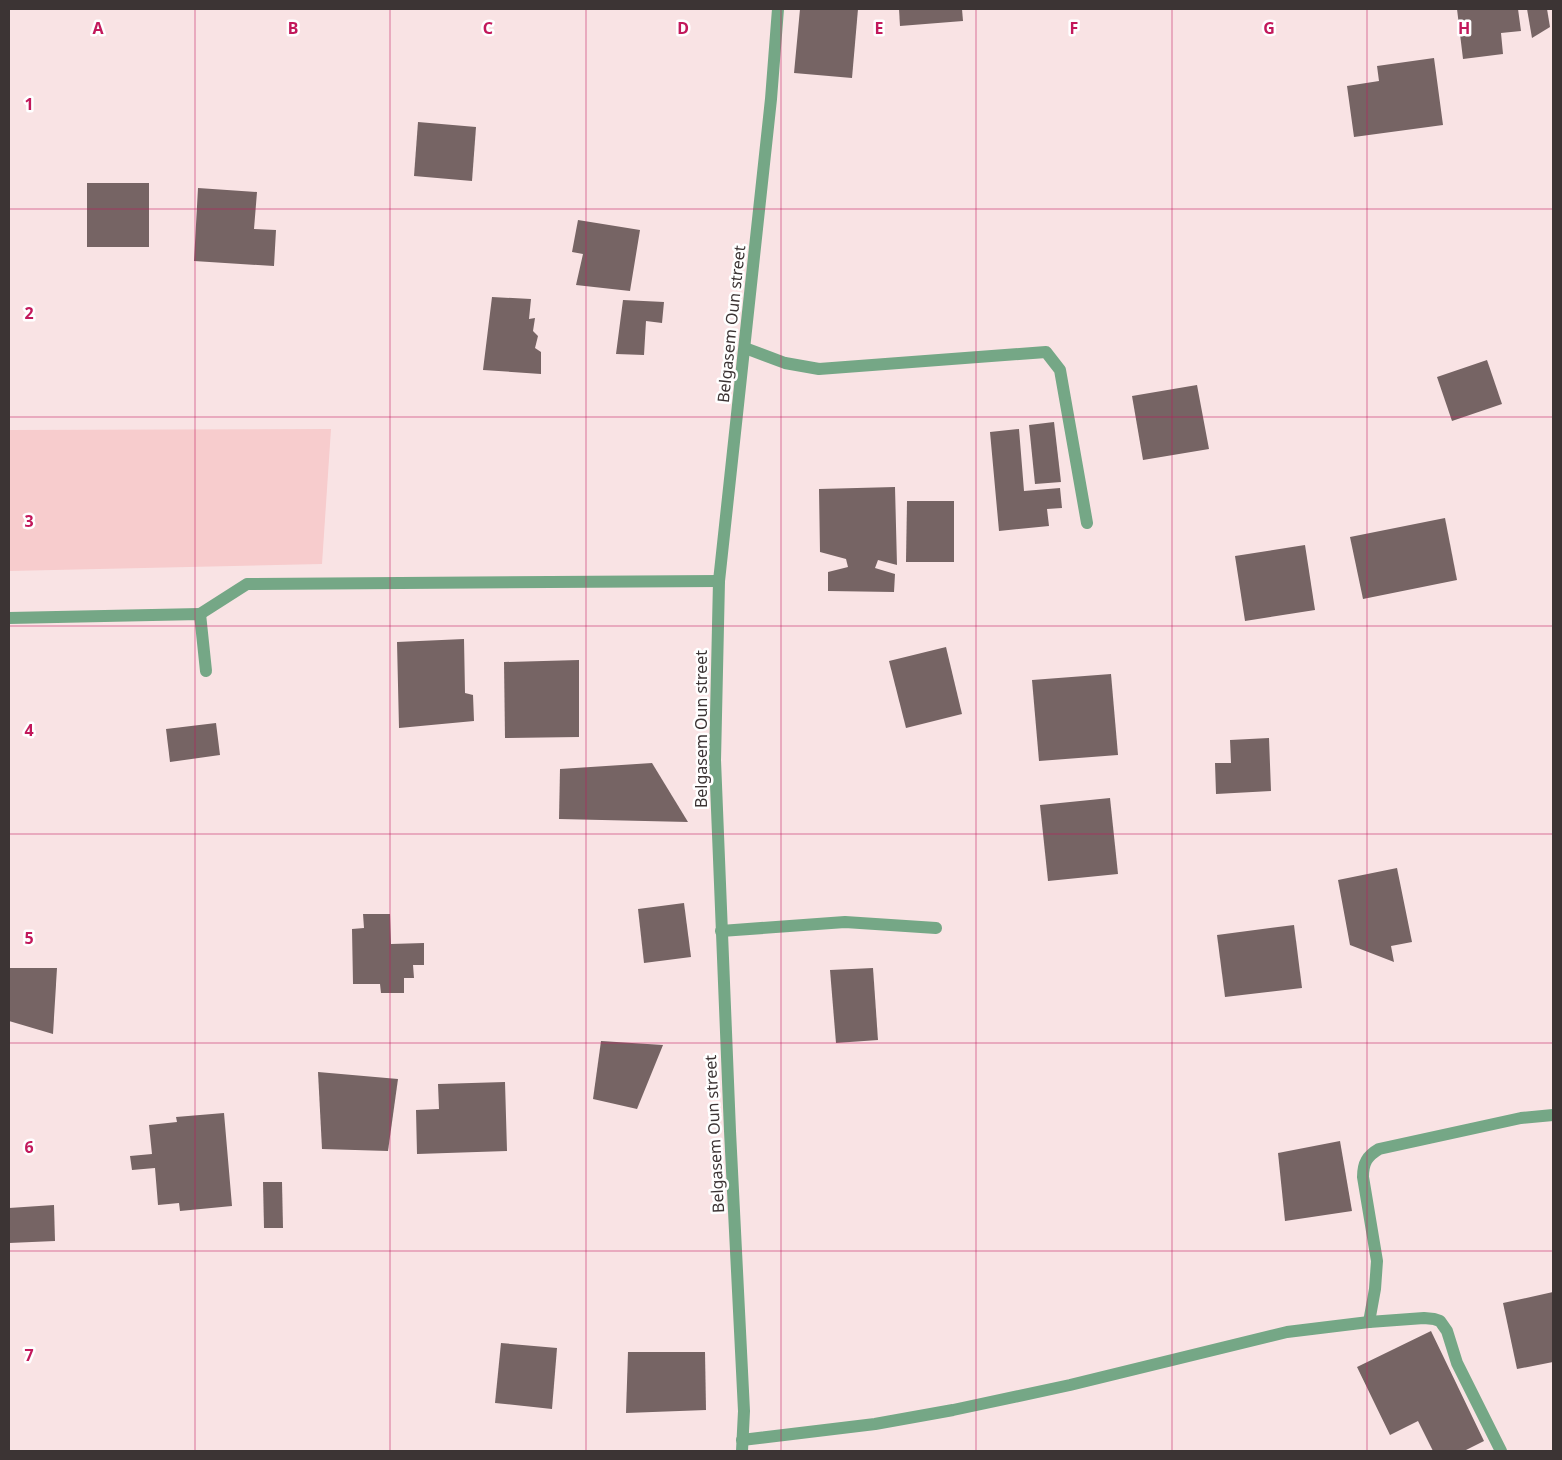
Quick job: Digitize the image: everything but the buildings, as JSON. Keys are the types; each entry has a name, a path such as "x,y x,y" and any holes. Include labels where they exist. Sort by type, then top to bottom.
{"street":[{"name":"Belgasem Oun street","path":"742,1446 744,1411 721,931 715,760 719,580 771,99 778,9"},
{"path":"745,348 785,363 819,369 1046,352 1060,370 1087,523"},
{"path":"9,618 200,614 247,584 719,580"},
{"path":"200,614 206,672"},
{"path":"721,931 845,922 936,928"},
{"path":"1369,1322 1375,1289 1377,1261 1363,1177 1363,1168 1366,1160 1379,1150 1521,1118 1553,1115"},
{"path":"742,1446 953,1410 1070,1385 1278,1334 1369,1322 1434,1319 1448,1331 1453,1354 1459,1368 1501,1451"}],"shaded area":[{"path":"331,429 322,564 9,571 9,430"}]}
